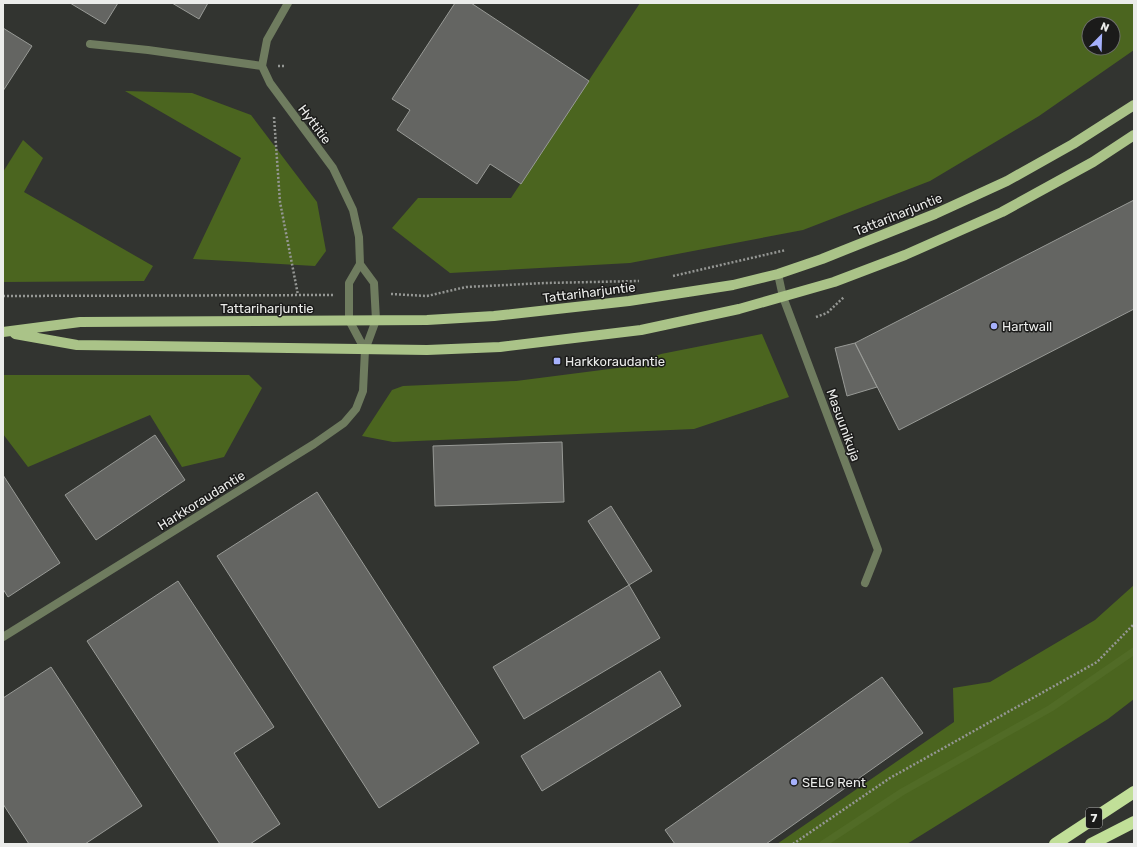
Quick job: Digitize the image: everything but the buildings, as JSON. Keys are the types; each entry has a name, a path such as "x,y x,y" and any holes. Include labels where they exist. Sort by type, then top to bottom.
{"highway":[{"name":"7","path":"1055,844 1134,792"},
{"path":"1091,844 1134,822"}],"main road":[{"name":"Tattariharjuntie","path":"5,332 80,322 376,320 494,316 629,301 733,285 778,274 822,259 935,214 1007,181 1073,144 1134,105"},
{"name":"Tattariharjuntie","path":"5,332 77,345 427,350 500,347 641,330 739,309 783,297 834,282 905,256 1002,212 1093,162 1134,136"}],"street":[{"path":"90,44 148,50 262,66 267,40 288,3"},
{"name":"Hyttitie","path":"262,66 270,84 333,168 354,210 359,237 360,264"},
{"path":"360,264 374,283 376,320 365,350 349,320 349,283 360,264"},
{"name":"Masuunikuja","path":"778,274 783,297 878,550 865,583"},
{"name":"Harkkoraudantie","path":"3,637 314,444 344,423 356,409 363,391 365,350"}],"path":[{"path":"274,115 280,202 298,295"},
{"path":"668,277 786,250"},
{"path":"400,294 427,296 466,287 545,283 646,281"},
{"path":"3,296 320,294"},
{"path":"793,844 890,778 1097,662 1134,624"}],"green space":[{"path":"640,3 1134,3 1134,50 1039,116 930,181 803,230 630,263 450,273 392,228 418,198 511,198"},
{"path":"125,91 192,93 251,115 317,202 326,251 315,266 193,259 241,158"},
{"path":"23,140 43,158 24,192 153,266 144,281 3,282 3,172"},
{"path":"762,334 789,397 694,429 393,442 362,436 392,390 403,386 516,381 625,367 661,354"},
{"path":"3,375 249,375 262,388 224,457 182,467 150,415 28,467 3,434"},
{"path":"1134,585 1134,699 1108,719 907,844 777,844 954,722 953,688 990,682 1095,620"}],"waterway":[{"path":"823,844 902,792 1051,708 1134,651"}],"place":[{"name":"Hartwall","path":"994,326"},
{"name":"Harkkoraudantie","path":"557,361"},
{"name":"SELG Rent","path":"794,782"}]}
